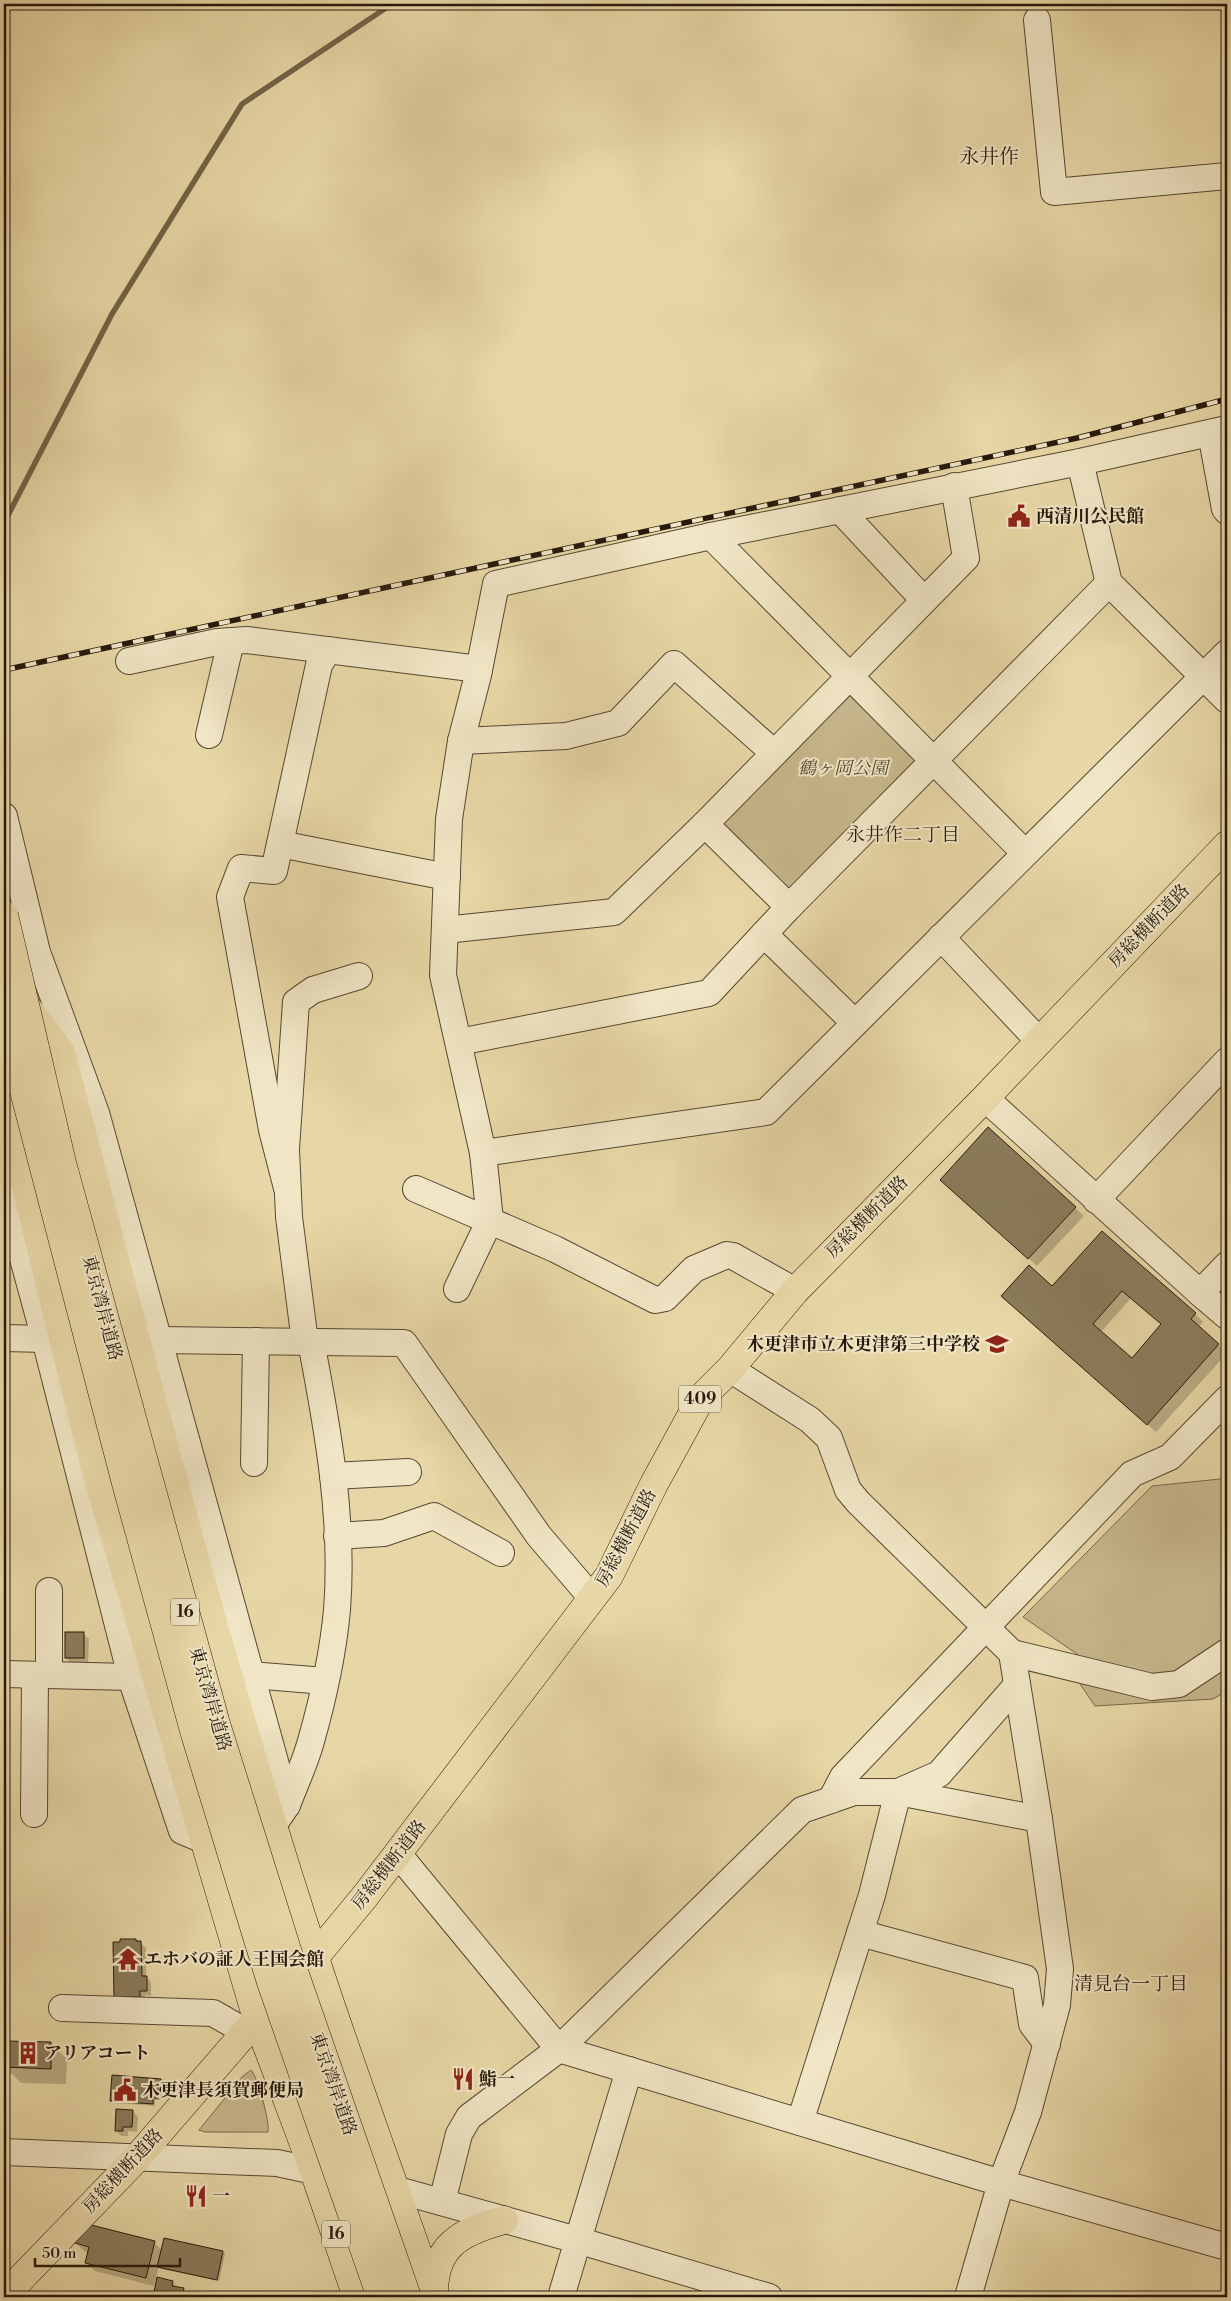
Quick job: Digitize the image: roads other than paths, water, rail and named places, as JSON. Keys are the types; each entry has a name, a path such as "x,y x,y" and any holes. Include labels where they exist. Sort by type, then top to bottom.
{"main road":[{"name":"房総横断道路","path":"4,2296 136,2159 251,2026 315,1957 398,1854 609,1576 654,1484 701,1398 730,1369 795,1291 1225,853"},
{"name":"東京湾岸道路","path":"4,915 15,1010 126,1483 195,1734 271,1982 381,2297"},
{"name":"東京湾岸道路","path":"15,1010 62,1162 216,1724 293,1969 407,2297"},
{"name":"16","path":"15,1010 62,1052 166,1456 280,1814 315,1957 433,2297"},
{"name":"16","path":"4,1087 25,1183 96,1472 204,1840 251,2026 314,2171 357,2297"},
{"path":"433,2297 437,2265 445,2249 460,2237 478,2227 504,2220"}],"street":[{"path":"1037,20 1054,192 1227,176"},
{"path":"458,1289 490,1220 483,1153 443,975 450,819 461,741 479,669 496,584 711,536 1080,462 1219,431 1225,508 1227,511"},
{"path":"1080,462 1109,583 1227,700"},
{"path":"445,930 614,912 705,824 966,558 954,486"},
{"path":"840,510 924,600"},
{"path":"711,536 1025,853"},
{"path":"459,1042 709,993 789,907 1109,583"},
{"path":"128,661 217,642 248,640 479,669"},
{"path":"209,735 231,641"},
{"path":"287,1188 272,1130 230,897 241,868 274,871 319,665 328,650"},
{"path":"483,1153 766,1112 1227,653"},
{"path":"461,741 566,736 618,723 674,664 774,753"},
{"path":"4,816 37,952 96,1113 251,1674 280,1814"},
{"path":"705,824 789,907"},
{"path":"280,844 447,877"},
{"path":"764,934 854,1023"},
{"path":"941,937 1039,1041"},
{"path":"280,1814 311,1742 325,1681 337,1611 337,1536 333,1476 323,1405 308,1342 289,1217 287,1188 286,1149 296,1002 313,990 359,976"},
{"path":"1096,1200 1227,1061"},
{"path":"985,1098 1227,1316"},
{"path":"4,1189 45,1339 131,1677 182,1831 204,1840"},
{"path":"416,1189 555,1249 655,1300 665,1298 694,1269 727,1255 733,1256 795,1291"},
{"path":"1200,1293 1227,1265"},
{"path":"4,1338 45,1339"},
{"path":"158,1340 404,1343 539,1536 592,1598"},
{"path":"254,1463 256,1341"},
{"path":"730,1369 810,1420 829,1438 848,1490 1012,1653 1152,1687 1179,1684 1227,1652"},
{"path":"831,1800 843,1777 1132,1474 1170,1457 1227,1399"},
{"path":"333,1476 408,1472"},
{"path":"337,1536 384,1534 434,1516 501,1553"},
{"path":"34,1814 49,1591"},
{"path":"968,2297 1000,2183 1028,2112 1057,2005 1060,1969 1039,1819 1012,1653"},
{"path":"4,1674 131,1677"},
{"path":"251,1674 325,1681"},
{"path":"898,1792 939,1774 1017,1685"},
{"path":"442,2202 459,2134 469,2117 559,2049 802,1810 854,1792 898,1792 1039,1819"},
{"path":"800,2122 872,1895 898,1792"},
{"path":"398,1854 559,2049 1000,2183 1227,2247"},
{"path":"860,1933 1025,1978 1032,2024 1047,2044"},
{"path":"62,2008 213,2013 251,2026"},
{"path":"561,2297 629,2070"},
{"path":"4,2152 136,2159 277,2163 396,2188 769,2297"}],"waterway":[{"path":"4,523 112,314 242,104 392,4"}],"railway":[{"path":"4,670 1077,438 1227,399"}],"place":[{"name":"西清川公民館","path":"1019,516"},
{"name":"木更津市立木更津第三中学校","path":"997,1344"},
{"name":"エホバの証人王国会館","path":"128,1959"},
{"name":"アリアコート","path":"28,2053"},
{"name":"鮨一","path":"463,2079"},
{"name":"木更津長須賀郵便局","path":"125,2090"},
{"name":"一","path":"196,2196"}],"district":[{"name":"永井作","path":"989,157"},
{"name":"永井作二丁目","path":"903,835"},
{"name":"清見台一丁目","path":"1131,1984"}],"park label":[{"name":"鶴ヶ岡公園","path":"843,768"}]}
